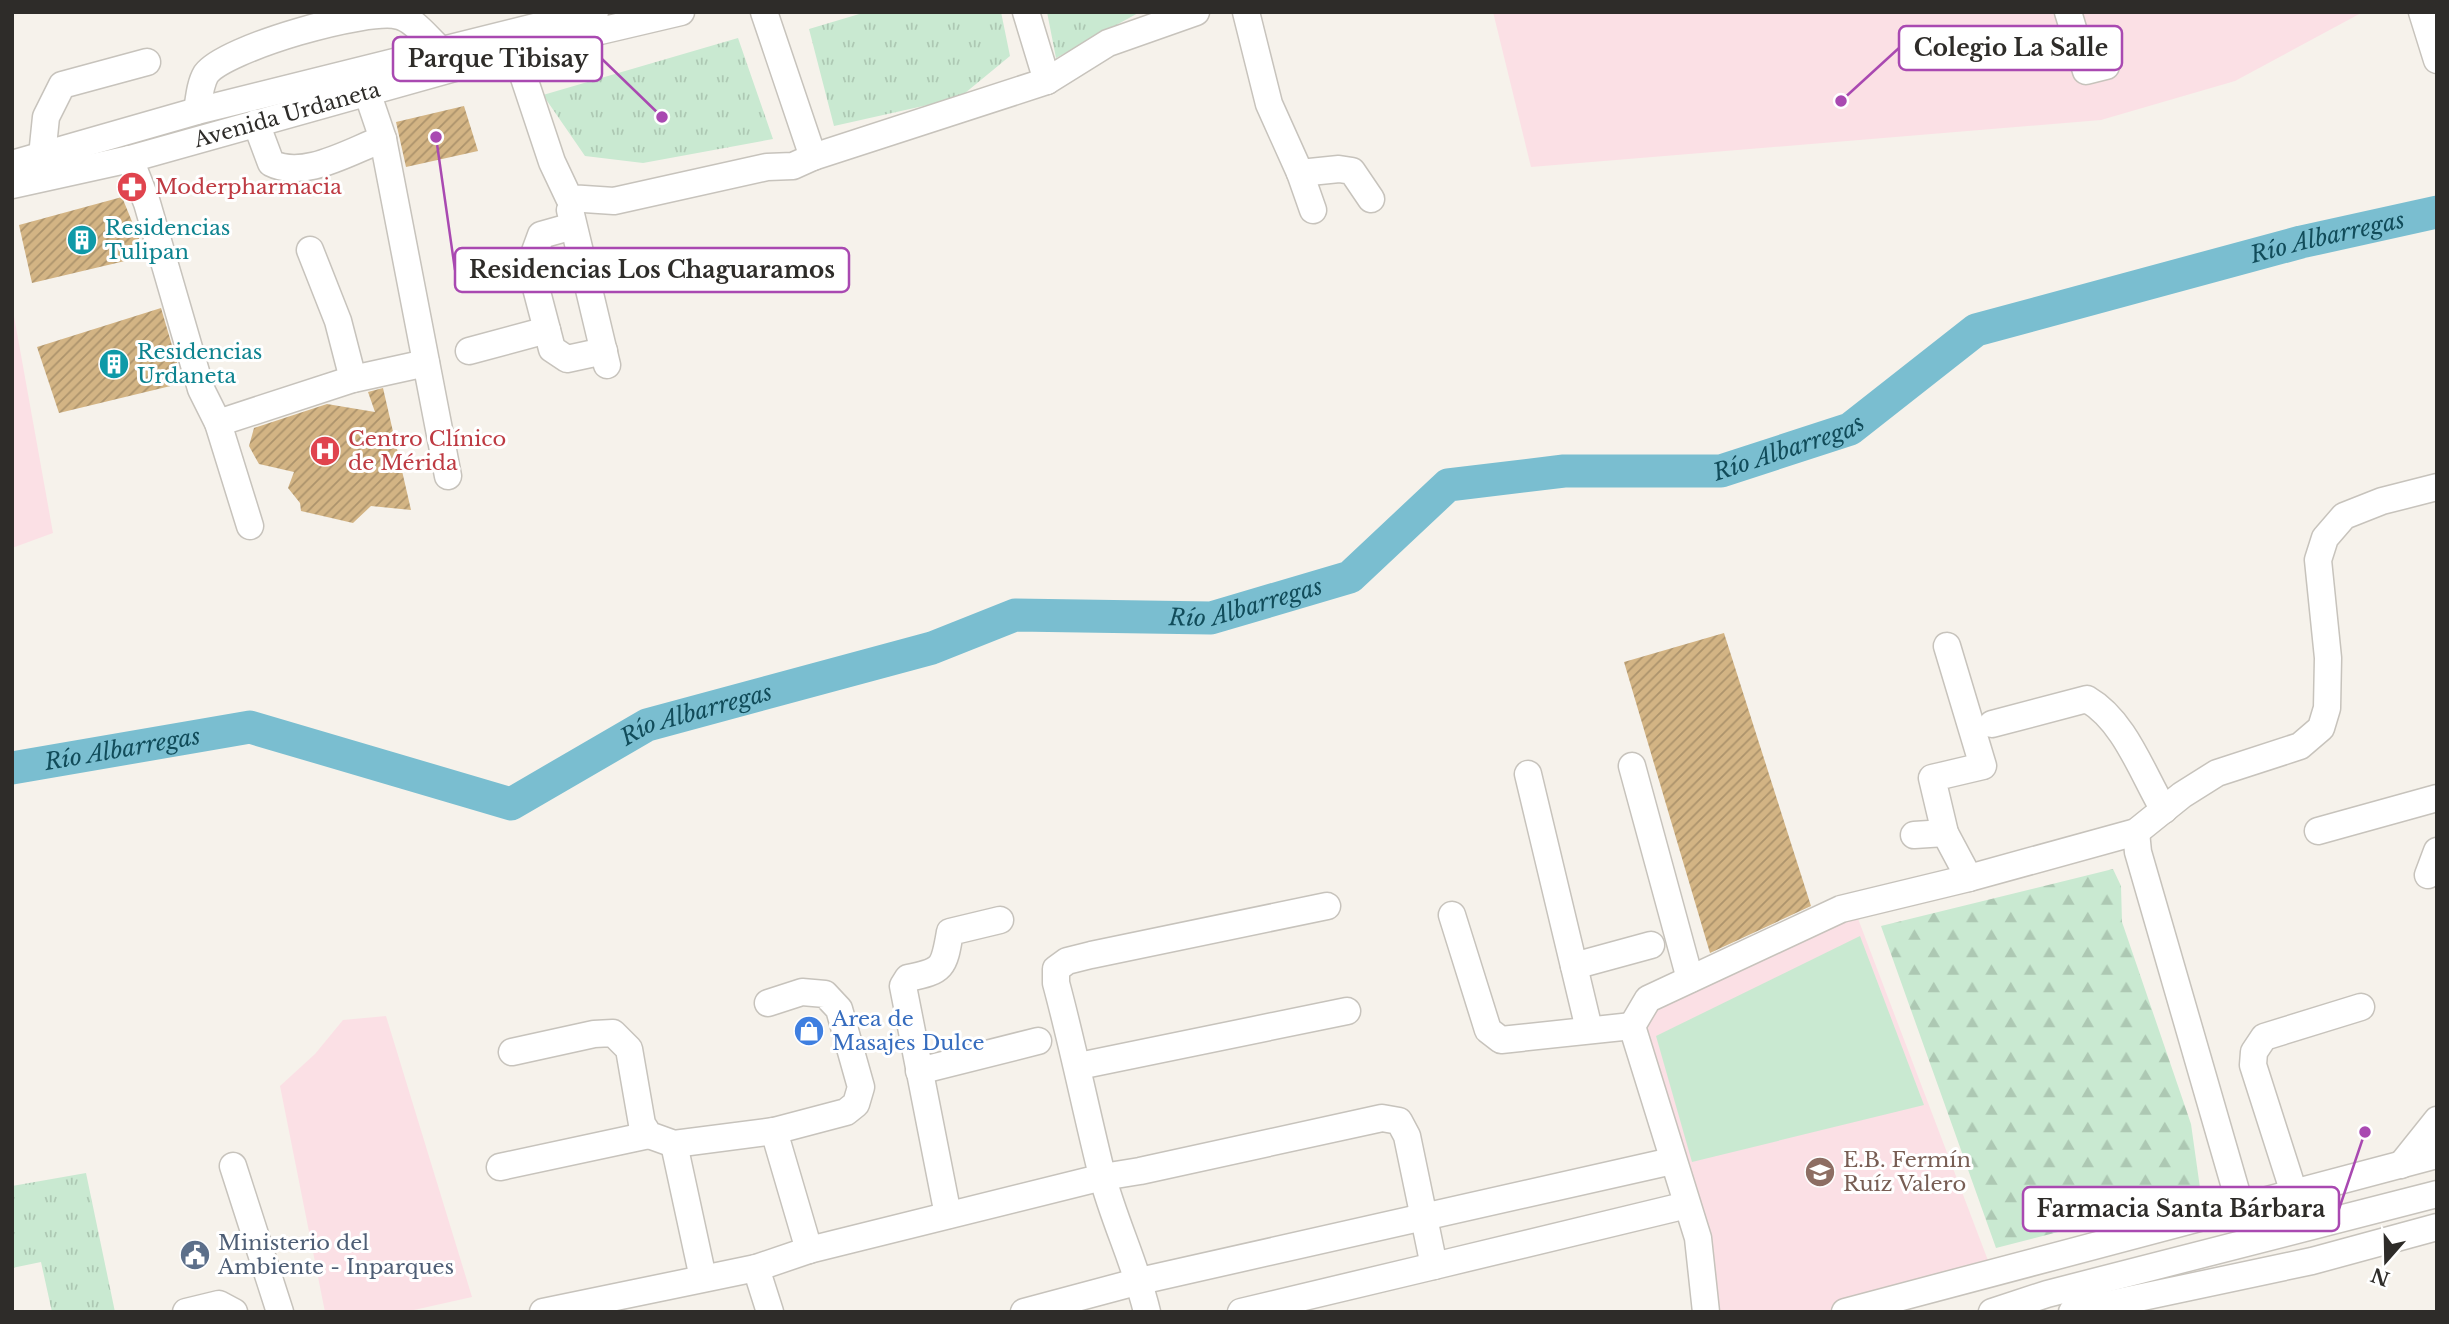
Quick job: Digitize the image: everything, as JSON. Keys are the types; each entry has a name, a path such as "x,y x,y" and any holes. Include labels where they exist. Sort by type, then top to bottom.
{"street":[{"name":"Avenida Urdaneta","path":"12,164 197,111 595,12"},
{"name":"Avenida Urdaneta","path":"12,185 130,159 515,51 681,12"},
{"path":"764,12 813,157"},
{"path":"1026,12 1047,82"},
{"path":"569,198 614,201 767,167 793,166 813,157 1047,82 1108,43 1196,12"},
{"path":"1247,12 1269,104 1313,209"},
{"path":"2068,12 2086,71 2106,66"},
{"path":"2422,12 2437,60"},
{"path":"197,111 206,75 216,66 281,38 325,23 366,15 399,16 441,50"},
{"path":"515,51 552,162 569,198 573,226 605,358 567,359 552,349 530,265 541,235 573,226"},
{"path":"42,156 46,117 62,85 147,62"},
{"path":"367,92 383,139 448,476"},
{"path":"257,123 271,163 284,170 314,165 383,139"},
{"path":"130,159 147,203 201,390 218,423 250,526"},
{"path":"1300,173 1339,169 1352,172 1371,200"},
{"path":"310,250 338,321 352,379"},
{"path":"468,351 547,330"},
{"path":"218,423 352,379 426,363"},
{"path":"1706,1312 1698,1238 1632,1026 1648,999 1841,909 1969,878 2136,832 2217,773 2300,746 2321,728 2327,708 2328,658 2318,560 2325,538 2344,516 2382,501 2437,487"},
{"path":"1947,646 1983,766 1932,778 1945,833 1969,878"},
{"path":"1992,724 2087,699 2103,708 2118,729 2164,810"},
{"path":"1632,766 1690,979"},
{"path":"1528,774 1589,1029"},
{"path":"2318,831 2437,799"},
{"path":"2136,832 2138,852 2241,1208"},
{"path":"1914,835 1945,833"},
{"path":"1147,1312 1140,1281 1103,1177 1079,1066 1056,983 1056,969 1061,964 1091,955 1327,906"},
{"path":"1452,915 1488,1030 1494,1036 1502,1040 1632,1026"},
{"path":"948,1215 904,997 904,981 936,973 941,968 950,932 1000,920"},
{"path":"1574,966 1651,945"},
{"path":"500,1167 649,1135 674,1144 774,1131 846,1112 856,1104 861,1087 839,1009 825,994 802,992 768,1003"},
{"path":"2294,1193 2253,1065 2254,1052 2264,1037 2361,1007"},
{"path":"1079,1066 1347,1011"},
{"path":"512,1052 594,1034 612,1033 629,1049 642,1124 649,1135"},
{"path":"919,1071 1038,1041"},
{"path":"543,1312 756,1268 809,1250 1103,1177 1382,1118 1399,1121 1407,1136 1434,1266"},
{"path":"2400,1165 2437,1120"},
{"path":"774,1131 809,1250"},
{"path":"674,1144 703,1278"},
{"path":"1845,1312 2437,1155"},
{"path":"1024,1312 1140,1281 1672,1161"},
{"path":"233,1166 280,1312"},
{"path":"1992,1312 2047,1294 2437,1194"},
{"path":"1241,1312 1688,1205"},
{"path":"2090,1312 2171,1300 2437,1227"},
{"path":"756,1268 771,1312"},
{"path":"186,1312 219,1304 234,1312"},
{"path":"2072,1312 2118,1308"}],"shaded area":[{"path":"1493,12 2363,12 2235,81 2101,120 1531,167"},
{"path":"12,305 53,533 12,548"},
{"name":"E.B. Fermín Ruíz Valero","path":"1857,916 1989,1263 1825,1312 1714,1312 1641,1027 1653,1004"},
{"path":"386,1016 472,1297 405,1312 325,1312 280,1086 315,1054 343,1020"}],"green space":[{"path":"866,12 1001,12 1010,56 959,98 834,126 809,29"},
{"path":"1047,12 1140,12 1056,58"},
{"path":"738,38 773,139 643,163 585,156 543,95"},
{"path":"2113,869 2121,886 2122,922 2191,1124 2201,1195 1996,1248 1881,926"},
{"path":"1860,936 1924,1105 1692,1162 1656,1036"},
{"path":"86,1173 115,1312 52,1312 41,1262 12,1268 12,1186"}],"building":[{"path":"464,106 478,151 406,167 396,122"},
{"name":"Residencias Tulipan","path":"122,197 146,256 32,283 19,225"},
{"name":"Residencias Urdaneta","path":"161,308 183,383 59,413 37,347"},
{"name":"Centro Clínico de Mérida","path":"383,388 411,510 371,506 353,523 301,511 300,503 288,488 294,472 259,464 255,457 249,446 254,428 327,404 375,412 368,392"},
{"path":"1724,633 1811,906 1710,953 1624,662"}],"waterway":[{"name":"Río Albarregas","path":"12,768 250,727 511,804 647,725 932,648 1015,615 1211,618 1350,577 1448,485 1564,471 1721,471 1850,429 1976,330 2301,242 2437,212"}],"place":[{"name":"Colegio La Salle","path":"1841,101"},
{"name":"Parque Tibisay","path":"662,117"},
{"name":"Residencias Los Chaguaramos","path":"436,137"},
{"name":"Moderpharmacia","path":"132,187"},
{"name":"Residencias Tulipan","path":"82,240"},
{"name":"Residencias Urdaneta","path":"114,364"},
{"name":"Centro Clínico de Mérida","path":"325,451"},
{"name":"Area de Masajes Dulce","path":"809,1031"},
{"name":"Farmacia Santa Bárbara","path":"2365,1132"},
{"name":"E.B. Fermín Ruíz Valero","path":"1820,1172"},
{"name":"Ministerio del Ambiente - Inparques","path":"195,1255"}]}
